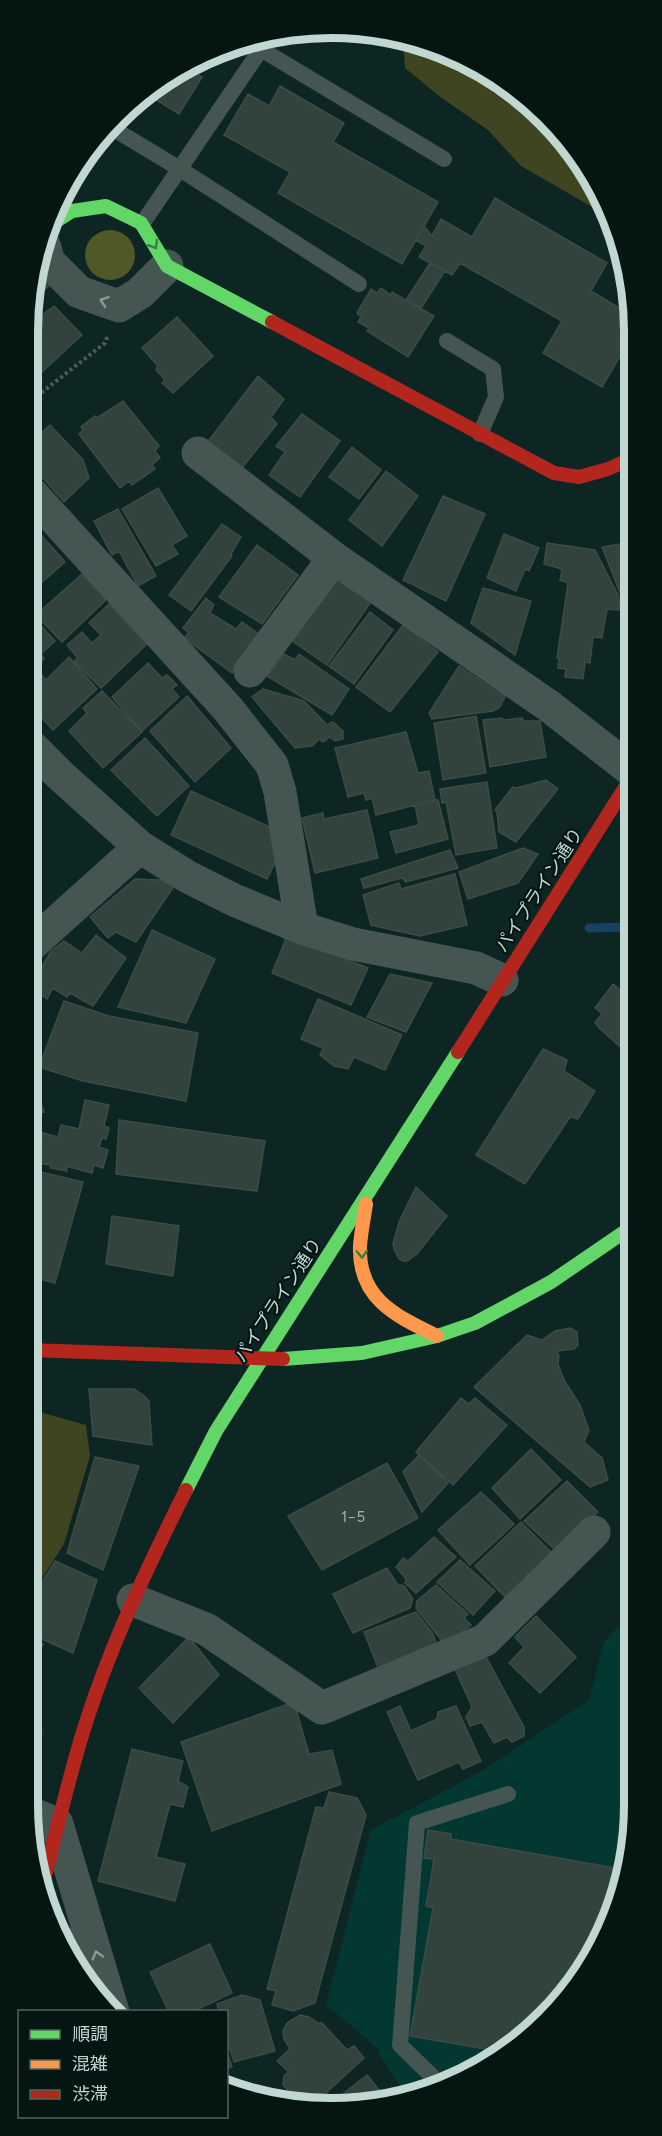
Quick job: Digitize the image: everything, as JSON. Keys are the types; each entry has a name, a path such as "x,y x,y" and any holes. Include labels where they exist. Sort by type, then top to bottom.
{"street":[{"path":"60,218 72,211 106,206 142,224 167,266 554,473 579,477 624,462"},
{"path":"48,257 49,262 79,292 119,306 140,294 167,266"},
{"path":"198,453 334,558 549,706 624,765"},
{"path":"38,501 228,709 272,765 280,792 302,928"},
{"path":"250,671 334,558"},
{"path":"38,753 141,847 188,877 234,900 302,928 353,944 476,968 509,970"},
{"name":"パイプライン通り","path":"43,1862 43,1818 82,1735 133,1600 216,1431 368,1196 624,789"},
{"path":"38,939 141,847"},
{"path":"368,1196 360,1253 364,1281 387,1310 437,1336"},
{"path":"38,1350 262,1358 331,1357 362,1353 437,1336 475,1323 551,1282 624,1232"},
{"path":"133,1600 206,1629 322,1708 485,1640 594,1532"},
{"path":"43,1818 107,1995"}],"lane":[{"path":"257,48 444,159"},
{"path":"142,224 180,169 252,49"},
{"path":"116,130 359,284"},
{"path":"447,341 494,369 496,397 480,434"},
{"path":"435,2079 400,2045 417,1823 508,1794"}],"path":[{"path":"38,395 105,343 119,306"}],"shaded area":[{"path":"404,47 461,68 510,98 539,123 564,152 585,184 598,210 521,166 488,130 439,96 405,68"},
{"path":"105,230 115,230 128,237 135,250 135,260 128,273 115,280 105,280 96,276 89,269 85,260 85,250 89,241 96,234"},
{"path":"38,1412 86,1425 90,1456 64,1544 38,1584"},
{"path":"624,1620 624,1824 614,1881 594,1935 564,1984 525,2026 494,2049 461,2068 425,2083 402,2089 379,2054 380,2050 326,2005 371,1830 482,1771 589,1700 604,1642"}],"building":[{"path":"194,72 202,77 179,114 153,98"},
{"path":"280,86 344,123 333,142 438,202 402,264 278,193 290,172 224,135 248,94 269,106"},
{"path":"495,198 607,263 591,291 624,311 624,350 602,387 543,353 562,321 460,263 452,275 419,257 426,246 416,240 424,226 432,236 441,219 472,237"},
{"path":"430,263 445,271 421,308 406,300"},
{"path":"43,274 52,283 40,295"},
{"path":"381,288 434,316 408,357 367,331 369,328 358,322 361,317 357,313 371,289 377,293"},
{"path":"54,306 82,335 42,372 38,368 38,318"},
{"path":"177,317 213,356 173,393 162,383 165,380 156,370 158,366 142,348"},
{"path":"258,376 284,399 271,417 277,424 241,469 206,444"},
{"path":"123,401 159,446 155,451 160,458 152,465 155,469 132,485 129,481 120,488 79,434 83,430 81,427 95,416 97,418"},
{"path":"302,414 340,441 300,497 269,475 285,452 276,446"},
{"path":"50,425 83,460 89,478 64,502 38,473 38,436"},
{"path":"352,447 381,470 359,499 329,477"},
{"path":"386,471 418,496 382,546 349,520"},
{"path":"158,488 187,536 172,545 178,554 156,566 122,509"},
{"path":"443,496 485,514 446,601 403,580"},
{"path":"118,509 156,576 138,586 119,551 112,555 94,521"},
{"path":"222,524 241,537 232,556 191,611 169,595"},
{"path":"38,531 65,562 38,586"},
{"path":"504,534 539,548 529,571 525,569 516,591 487,578"},
{"path":"547,543 595,550 620,599 619,610 607,609 602,638 593,637 590,663 585,662 583,679 565,677 566,669 558,668 559,659 557,658 568,583 560,580 562,569 544,564"},
{"path":"620,544 624,552 624,603 602,547"},
{"path":"257,545 298,575 262,624 219,597"},
{"path":"82,574 106,600 62,642 38,617 38,613"},
{"path":"337,575 373,599 327,665 291,640"},
{"path":"483,588 531,601 515,655 471,623"},
{"path":"206,598 214,605 210,613 236,629 242,622 260,635 232,673 184,638 189,633 183,628"},
{"path":"109,604 147,644 101,688 74,661 78,658 67,645 82,632 92,643 101,635 89,623"},
{"path":"370,612 393,630 354,684 329,666"},
{"path":"38,623 55,641 41,654 44,659 38,665"},
{"path":"403,625 438,652 390,712 356,687"},
{"path":"284,654 295,660 299,654 349,689 332,715 267,676"},
{"path":"69,657 97,689 53,730 38,714 38,671 46,680"},
{"path":"148,663 162,678 167,675 177,685 172,689 179,697 142,731 112,697"},
{"path":"459,666 505,697 499,708 493,711 432,719 429,713"},
{"path":"263,689 304,701 327,725 333,722 343,731 343,739 335,741 330,737 323,742 319,739 312,746 295,748 252,697"},
{"path":"102,691 142,732 103,768 69,731 87,713 83,708"},
{"path":"187,696 231,748 195,782 150,731"},
{"path":"476,716 486,773 443,780 434,723"},
{"path":"502,718 503,720 522,718 524,721 540,721 546,757 490,767 483,720"},
{"path":"406,732 418,773 429,771 435,800 376,815 372,798 366,800 364,793 348,797 335,748"},
{"path":"145,738 189,786 157,816 111,770"},
{"path":"546,780 558,789 516,842 499,832 495,810 513,787"},
{"path":"487,782 497,848 456,855 446,802 442,803 440,789"},
{"path":"191,791 270,827 276,861 267,879 171,835"},
{"path":"438,800 448,839 396,853 390,832 419,825 415,805"},
{"path":"367,810 378,858 315,873 302,818 323,813 324,819"},
{"path":"523,848 538,854 518,883 468,899 459,872"},
{"path":"450,850 458,868 406,882 402,878 364,888 361,879"},
{"path":"455,874 467,925 420,936 371,925 363,895 399,883 401,889"},
{"path":"135,879 160,880 174,886 136,942 116,932 108,938 90,917"},
{"path":"152,930 215,959 186,1023 118,1007"},
{"path":"96,935 126,958 93,1006 70,993 67,997 53,988 47,999 38,993 38,973 51,951 64,941 82,953"},
{"path":"287,936 368,968 351,1005 272,973"},
{"path":"390,974 432,983 406,1032 367,1017"},
{"path":"613,984 624,993 624,1050 598,1027 595,1022 602,1014 595,1008"},
{"path":"318,999 402,1035 385,1070 354,1057 348,1069 334,1066 320,1055 323,1048 301,1039"},
{"path":"64,1001 109,1016 198,1033 186,1101 83,1081 39,1067"},
{"path":"543,1049 567,1060 564,1071 595,1091 578,1119 570,1117 525,1184 476,1155"},
{"path":"38,1094 44,1112 38,1114"},
{"path":"85,1100 109,1105 104,1126 109,1128 106,1139 102,1138 99,1147 108,1150 103,1168 94,1165 92,1173 66,1166 67,1171 50,1168 51,1165 38,1163 43,1133 58,1137 61,1125 79,1129"},
{"path":"119,1120 265,1141 257,1191 116,1174"},
{"path":"41,1172 83,1182 55,1283 38,1278 38,1182"},
{"path":"416,1187 447,1216 417,1254 403,1261 399,1259 393,1244 399,1222"},
{"path":"112,1216 179,1226 173,1276 106,1264"},
{"path":"570,1328 577,1332 578,1345 574,1349 557,1351 558,1364 564,1380 580,1405 589,1430 584,1442 602,1458 608,1480 590,1487 474,1387 527,1335 542,1340 555,1331"},
{"path":"89,1389 134,1389 143,1395 149,1401 152,1445 93,1436"},
{"path":"461,1398 469,1404 475,1398 507,1425 453,1485 416,1452"},
{"path":"531,1449 561,1480 520,1519 492,1488"},
{"path":"419,1455 448,1483 422,1512 403,1472"},
{"path":"95,1457 139,1466 103,1570 67,1553"},
{"path":"387,1463 418,1518 322,1570 288,1516"},
{"path":"567,1481 598,1512 554,1549 524,1521"},
{"path":"481,1492 514,1524 470,1565 438,1530"},
{"path":"521,1522 557,1558 538,1574 532,1569 527,1574 528,1576 505,1597 475,1566"},
{"path":"434,1537 456,1557 416,1593 405,1583 406,1579 396,1567 403,1558 408,1561"},
{"path":"460,1560 495,1591 473,1615 437,1582"},
{"path":"55,1561 97,1580 73,1653 38,1637 38,1589"},
{"path":"387,1568 397,1584 404,1586 413,1599 410,1608 353,1633 333,1594"},
{"path":"436,1585 468,1614 464,1618 471,1625 445,1645 416,1608 417,1601"},
{"path":"416,1612 433,1634 438,1648 379,1670 364,1632"},
{"path":"536,1616 576,1657 540,1693 509,1663 524,1647 515,1637"},
{"path":"189,1637 219,1675 173,1723 139,1688"},
{"path":"38,1642 43,1644 38,1656"},
{"path":"485,1655 524,1727 524,1736 512,1742 507,1737 494,1743 482,1722 470,1726 466,1717 472,1707 455,1669"},
{"path":"294,1702 309,1754 332,1750 341,1784 212,1831 181,1742"},
{"path":"400,1706 411,1731 437,1719 438,1712 456,1706 481,1761 463,1769 459,1762 418,1780 387,1712"},
{"path":"132,1749 183,1761 178,1781 188,1787 183,1807 170,1804 156,1857 185,1864 175,1901 98,1881"},
{"path":"329,1792 357,1798 366,1815 315,2003 293,2011 272,2005 276,1991 267,1989 316,1807 324,1808"},
{"path":"428,1830 451,1834 451,1839 617,1868 609,1899 594,1935 564,1984 525,2026 492,2050 410,2036 433,1908 426,1906 434,1859 424,1858"},
{"path":"70,1929 79,1930 94,1977 77,1952 68,1936"},
{"path":"210,1944 232,1993 196,2010 168,2010 150,1972"},
{"path":"242,1995 260,2000 275,2051 234,2062 228,2043 228,2010 218,2010 217,2004"},
{"path":"300,2015 309,2017 322,2023 347,2050 354,2046 364,2058 321,2098 293,2096 283,2085 284,2076 289,2072 277,2061 290,2049 284,2039 283,2031 287,2023"},
{"path":"228,2055 232,2067 228,2068"},
{"path":"367,2075 382,2094 350,2098 338,2098"}],"waterway":[{"path":"589,928 624,927"}],"traffic: fast":[{"path":"60,218 72,211 106,206 141,223 167,266 272,322"},
{"path":"186,1490 216,1431 458,1052"},
{"path":"283,1359 362,1353 437,1336 475,1323 551,1282 624,1232"}],"traffic: slow":[{"path":"366,1204 360,1246 365,1280 382,1303 394,1313 437,1336"}],"traffic: jam":[{"path":"272,322 554,473 579,477 624,462"},
{"path":"458,1052 624,789"},
{"path":"38,1350 283,1359"},
{"path":"46,1873 76,1756 98,1688 139,1587 186,1490"}]}
